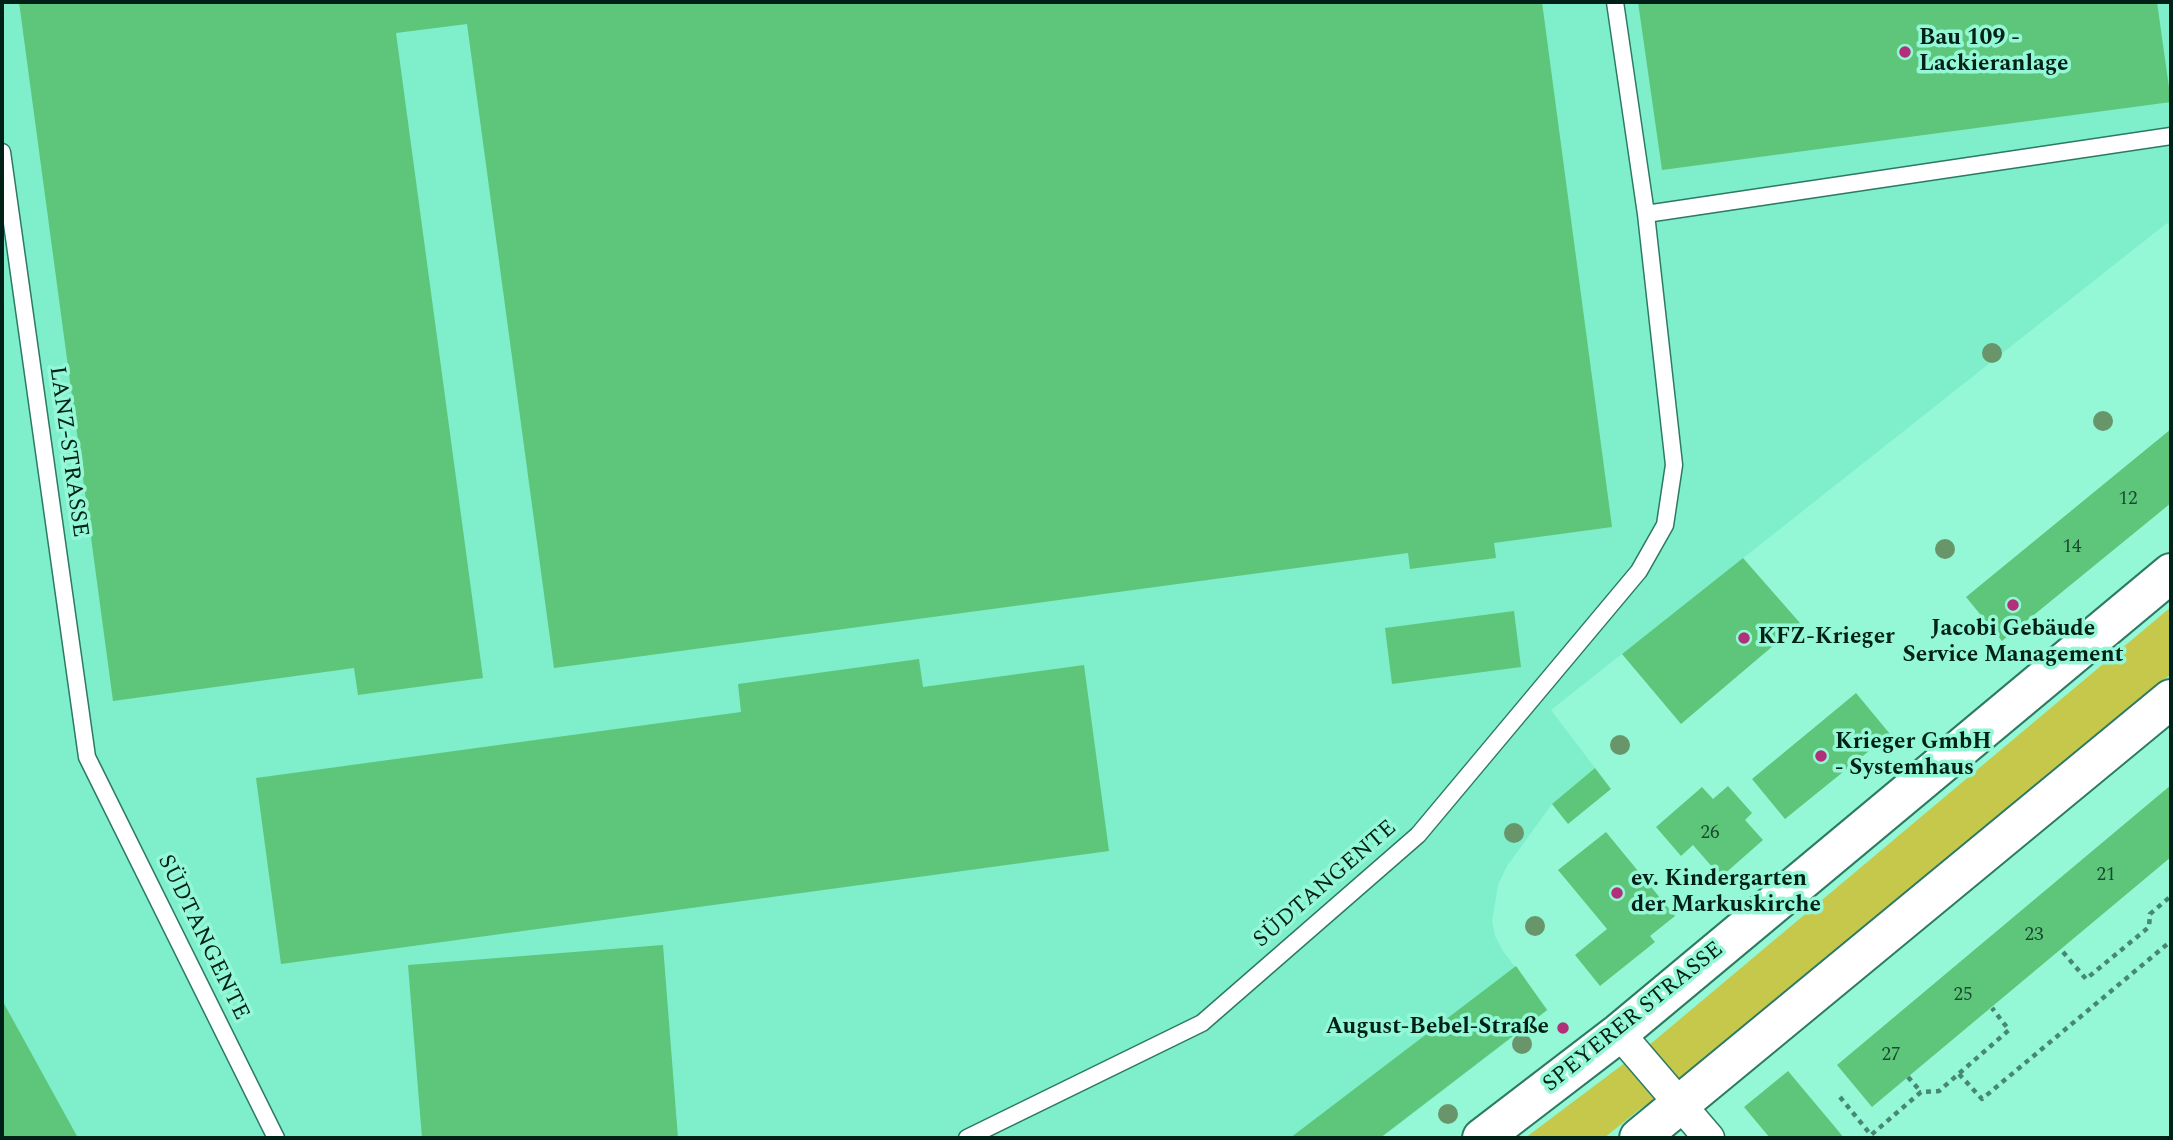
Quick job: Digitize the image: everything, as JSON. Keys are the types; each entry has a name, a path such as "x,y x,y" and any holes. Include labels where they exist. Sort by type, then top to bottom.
{"street":[{"name":"SPEYERER STRASSE","path":"1482,1138 1619,1033 2171,573"},
{"path":"1639,1138 2171,699"},
{"path":"1619,1033 1709,1138"}],"lane":[{"name":"SÜDTANGENTE","path":"967,1138 1202,1023 1418,835 1639,572 1665,525 1674,464 1646,214 1615,2"},
{"path":"1646,214 2171,136"},
{"name":"LANZ-STRASSE","path":"2,152 87,758"},
{"name":"SÜDTANGENTE","path":"87,758 276,1138"}],"path":[{"path":"2063,952 2086,979 2149,927 2150,914 2171,896"},
{"path":"1959,1074 1982,1100 2171,941"},
{"path":"1840,1097 1871,1135 1922,1092 1939,1091 2009,1030 1992,1008"},
{"path":"1908,1077 1922,1092"}],"shaded area":[{"path":"2,2 2171,2 2171,228 2167,223 1551,710 1595,768 1552,804 1507,866 1498,885 1492,921 1495,936 1503,951 1548,1010 1381,1138 2,1138"},
{"path":"2171,607 2171,674 1688,1079 1640,1109 1604,1138 1525,1138 1654,1041"}],"building":[{"path":"19,2 1542,2 1612,527 1494,543 1496,558 1410,569 1408,553 554,668 467,24 396,33 483,678 358,695 354,668 113,701"},
{"name":"Bau 109 - Lackieranlage","path":"1638,2 2157,2 2171,102 1662,170"},
{"path":"2171,429 2171,503 2002,641 1966,597"},
{"path":"1743,558 1800,623 1681,724 1622,654"},
{"path":"1514,611 1521,667 1392,684 1385,628"},
{"path":"919,659 923,687 1084,665 1109,851 281,964 256,778 741,712 738,684"},
{"name":"Krieger GmbH - Systemhaus","path":"1856,693 1890,734 1785,819 1752,779"},
{"path":"1595,768 1611,789 1568,824 1552,804"},
{"path":"2171,785 2171,857 1872,1107 1837,1065"},
{"path":"1728,786 1752,813 1745,820 1763,840 1721,877 1693,845 1681,856 1656,827 1702,787 1713,799"},
{"name":"ev. Kindergarten der Markuskirche","path":"1606,832 1675,916 1650,936 1655,942 1600,986 1575,955 1607,929 1558,870"},
{"path":"663,945 678,1138 422,1138 408,965"},
{"path":"1516,966 1547,1010 1380,1138 1290,1138"},
{"path":"2,1000 78,1138 2,1138"},
{"path":"1788,1071 1844,1138 1770,1138 1744,1107"}],"place":[{"name":"Bau 109 - Lackieranlage","path":"1905,52"},
{"name":"Jacobi Gebäude Service Management","path":"2013,605"},
{"name":"KFZ-Krieger","path":"1744,638"},
{"name":"Krieger GmbH - Systemhaus","path":"1821,756"},
{"name":"ev. Kindergarten der Markuskirche","path":"1617,893"},
{"name":"August-Bebel-Straße","path":"1563,1028"}]}
